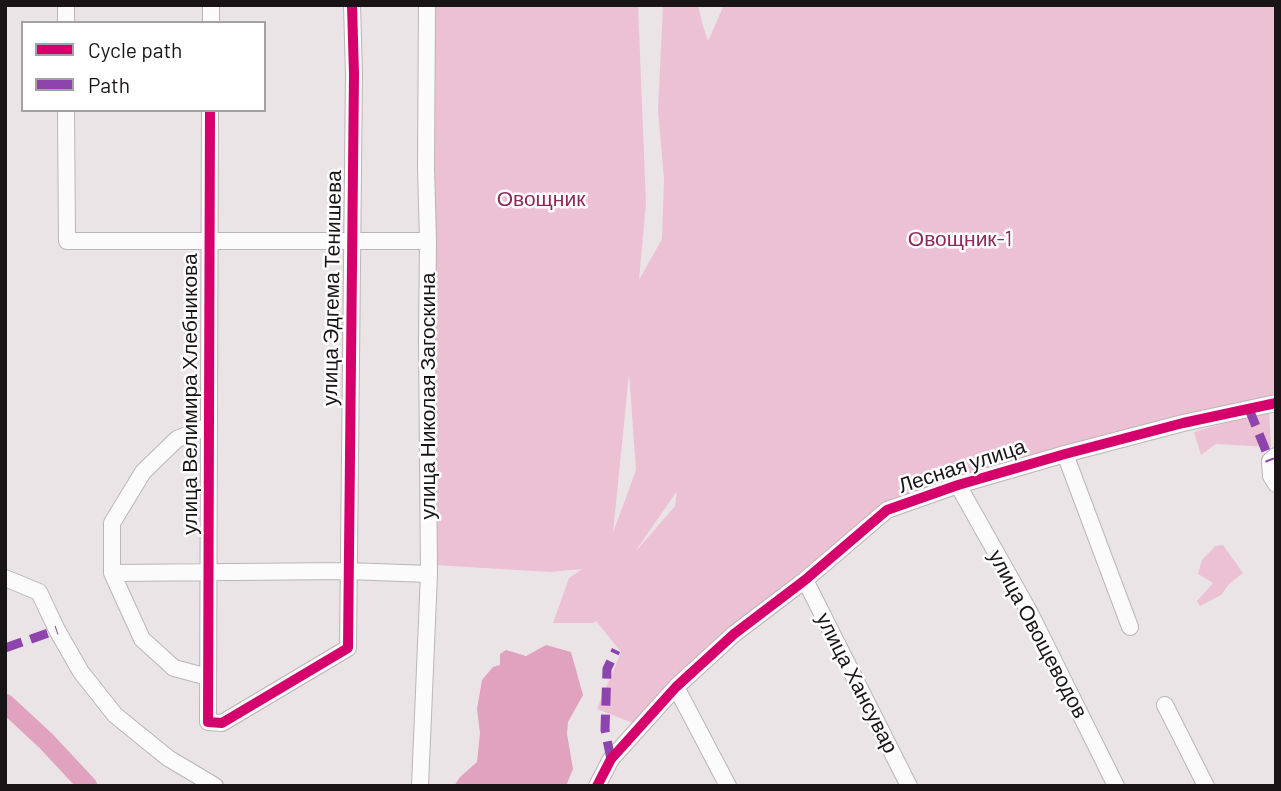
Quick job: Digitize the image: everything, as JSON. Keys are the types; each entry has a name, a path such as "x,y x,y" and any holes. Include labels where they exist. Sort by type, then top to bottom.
{"street":[{"name":"улица Эдгема Тенишева","path":"208,677 208,722 222,723 348,648 354,74 352,5"},
{"name":"улица Николая Загоскина","path":"420,786 429,574 426,342 427,5"},
{"path":"66,112 66,241 428,241"},
{"name":"улица Велимира Хлебникова","path":"208,677 210,112"},
{"name":"Лесная улица","path":"597,786 611,759 676,687 734,634 805,580 887,510 958,485 1065,454 1276,402"},
{"path":"208,677 174,668 142,639 112,573 112,523 143,472 177,439 209,426"},
{"path":"1065,454 1130,627"},
{"path":"1276,456 1270,461 1271,476 1276,484"},
{"name":"улица Овощеводов","path":"958,485 1030,613 1116,786"},
{"path":"112,573 348,570 429,574"},
{"path":"5,578 39,592 81,672 115,715 168,758 215,786"},
{"name":"улица Хансувар","path":"805,580 909,786"},
{"path":"676,687 728,786"},
{"path":"1165,705 1206,786"}],"green space":[{"name":"Овощник-1","path":"433,5 638,5 646,203 639,280 662,239 664,179 658,110 663,5 698,5 708,41 724,5 1276,5 1276,395 886,501 681,671 633,723 597,709 621,652 596,621 553,623 569,578 582,569 550,572 435,565","holes":["629,374 636,470 613,533","677,491 675,506 637,550 637,549"]},
{"path":"1269,410 1271,447 1216,444 1201,455 1194,432"},
{"path":"1223,545 1243,573 1229,584 1221,595 1200,606 1197,601 1213,583 1198,574 1202,560 1215,546"}],"shaded area":[{"path":"546,645 571,652 583,695 568,722 567,734 573,769 566,786 454,786 477,762 480,733 477,709 482,680 493,667 500,665 500,654 506,650 526,656"}],"waterway":[{"path":"5,703 46,741 88,786"}],"marked path":[{"path":"1249,409 1270,461"},
{"path":"5,648 57,630"},
{"path":"611,759 605,730 607,669 616,650"}],"cycle path":[{"path":"210,112 208,722 222,723 348,648 354,74 352,5"},
{"path":"597,786 611,759 676,687 734,634 805,580 887,510 958,485 1065,454 1183,423 1276,403"}],"park label":[{"name":"Овощник","path":"541,199"}]}
